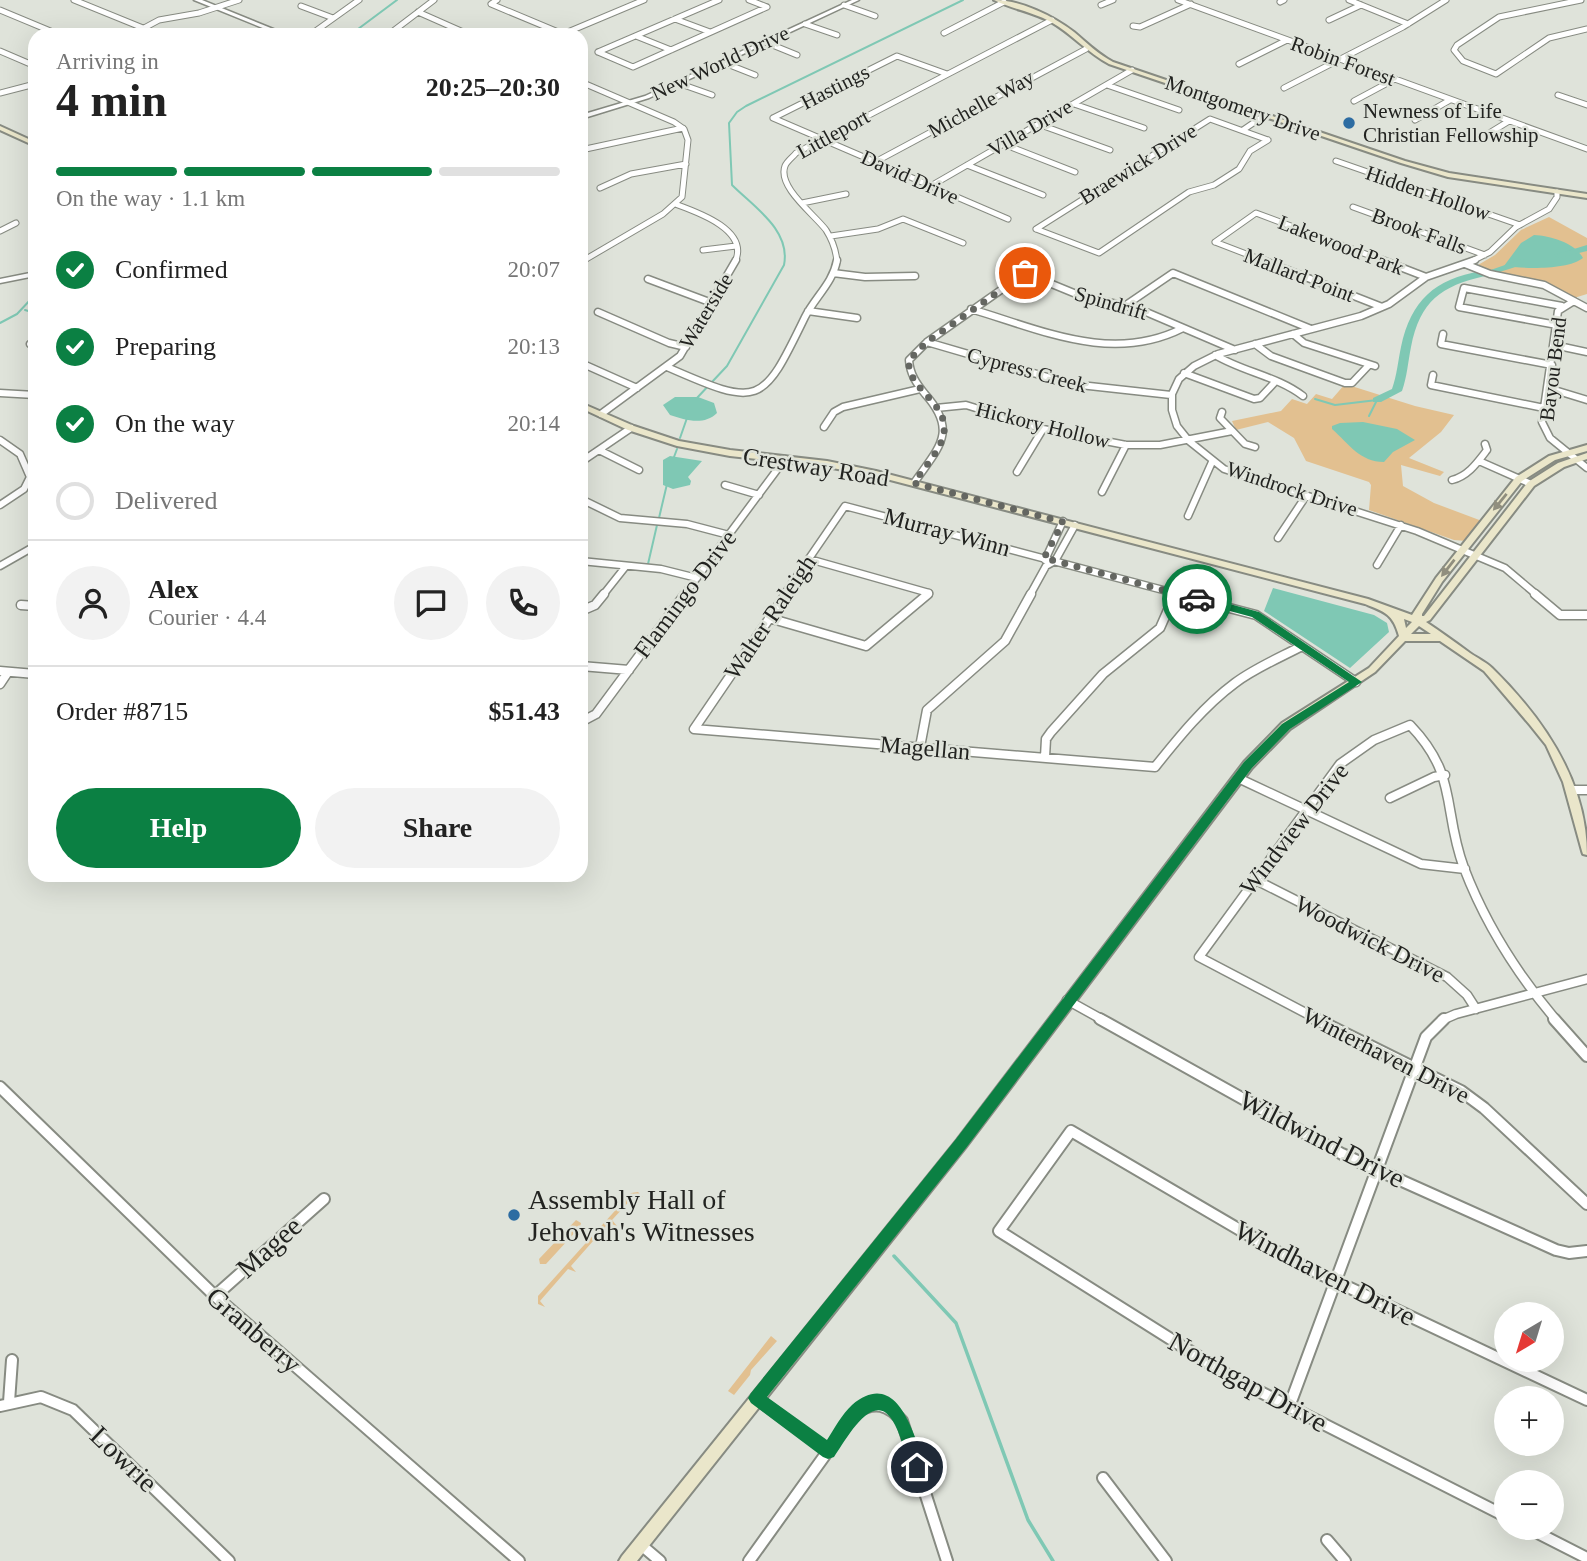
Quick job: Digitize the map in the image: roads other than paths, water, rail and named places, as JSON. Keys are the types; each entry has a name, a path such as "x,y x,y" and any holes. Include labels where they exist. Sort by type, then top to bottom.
{"main road":[{"name":"Montgomery Drive","path":"1000,1 1052,20 1069,31 1086,48 1132,70 1434,172 1587,196"},
{"path":"0,128 28,141"},
{"name":"Crestway Road","path":"588,408 631,428 702,449 842,467 914,483 1381,606 1418,621 1451,641 1487,669 1534,722 1550,744 1570,790 1587,851"},
{"path":"627,1561 961,1144 1067,1000 1268,742 1286,726 1356,682 1380,663 1418,621 1427,618 1474,554 1531,484 1587,448"},
{"path":"1418,621 1417,614 1519,479 1540,465 1572,456 1587,456"},
{"path":"1381,606 1413,608 1428,599"},
{"path":"1381,606 1399,619 1405,637"},
{"path":"1432,610 1433,621 1451,641"},
{"path":"1405,637 1434,637 1451,641"}],"street":[{"path":"74,0 142,28 159,20 216,8 239,0"},
{"path":"197,0 267,28"},
{"path":"320,28 359,0"},
{"path":"396,28 434,0"},
{"path":"497,0 491,4 549,28"},
{"path":"577,28 644,0"},
{"path":"719,0 598,52 633,66 767,7 750,0"},
{"name":"New World Drive","path":"588,115 631,103 678,83 856,0"},
{"path":"1101,5 1114,0"},
{"name":"Robin Forest","path":"1178,0 1587,149"},
{"path":"1349,0 1408,24"},
{"path":"1284,88 1408,24 1446,0"},
{"path":"1581,0 1499,17 1455,47 1457,57 1496,74 1549,38 1587,29"},
{"path":"944,33 1000,1"},
{"path":"844,5 875,16"},
{"path":"1133,26 1140,27 1191,5"},
{"path":"1329,20 1361,5"},
{"path":"301,6 333,19"},
{"path":"0,9 44,28"},
{"path":"418,12 454,28"},
{"path":"675,19 710,32"},
{"name":"Littleport","path":"831,236 785,183 782,169 793,155 1052,20"},
{"path":"805,24 837,36"},
{"path":"636,36 671,50"},
{"path":"1239,64 1287,40"},
{"path":"765,43 797,55"},
{"name":"Michelle Way","path":"877,161 1086,48"},
{"path":"0,51 28,63"},
{"name":"Hastings","path":"773,118 897,56 947,74"},
{"path":"722,62 755,75"},
{"name":"Villa Drive","path":"929,187 1132,70"},
{"path":"1354,101 1395,79"},
{"path":"678,83 712,95"},
{"path":"588,85 683,128 688,140 685,188 675,204 588,258"},
{"path":"1107,85 1180,110"},
{"path":"0,93 28,87"},
{"path":"1558,95 1587,106"},
{"path":"1415,120 1450,100"},
{"path":"1074,104 1144,128"},
{"path":"1240,129 1262,114"},
{"name":"David Drive","path":"773,118 877,161 901,176 1008,219"},
{"name":"Braewick Drive","path":"1208,120 1240,129 1268,140 1250,151 1238,169 1214,185 1189,192 1099,253 1036,229 1208,120"},
{"path":"1478,140 1509,121"},
{"path":"1038,124 1110,150"},
{"path":"588,148 683,128"},
{"path":"1003,144 1075,172"},
{"name":"Hidden Hollow","path":"1336,161 1520,225"},
{"path":"600,188 631,174 686,164"},
{"path":"967,165 1042,195"},
{"path":"1171,395 1184,373 1215,355 1382,307 1426,277 1485,255 1520,225 1549,209 1557,197 1557,192"},
{"path":"802,203 846,194"},
{"name":"Waterside","path":"601,414 680,356 738,254 736,246 719,224 675,204"},
{"name":"Brook Falls","path":"1353,207 1485,255"},
{"name":"Lakewood Park","path":"1215,242 1256,213 1426,277"},
{"path":"667,367 715,386 756,393 783,365 808,311 833,273 838,258 831,236 878,229 903,219 962,243"},
{"path":"0,231 16,223"},
{"name":"Mallard Point","path":"1215,242 1382,307"},
{"path":"703,250 736,246"},
{"name":"Brook Falls","path":"1465,264 1490,274 1544,285 1587,308"},
{"path":"833,273 865,277 915,276"},
{"name":"Spindrift","path":"971,309 1025,273 1081,296 1126,305 1235,350"},
{"path":"1126,305 1173,273 1311,329"},
{"path":"0,281 28,275"},
{"path":"648,279 712,303"},
{"path":"1556,325 1459,307 1464,288 1562,306"},
{"name":"Bayou Bend","path":"1574,301 1562,306 1558,311 1542,422 1545,432 1587,468"},
{"path":"914,483 942,440 944,427 936,408 910,374 909,360 927,342 971,309 1105,345 1146,344 1167,338 1183,328"},
{"path":"808,311 857,318"},
{"path":"598,312 669,343 686,347"},
{"path":"1255,344 1271,356 1345,383 1352,383 1372,366 1304,343 1293,334"},
{"path":"1443,334 1441,344 1552,365"},
{"name":"Cypress Creek","path":"927,342 1071,384 1171,395"},
{"path":"1553,345 1587,352"},
{"path":"1215,355 1234,367 1303,396"},
{"path":"588,366 637,388"},
{"path":"1184,373 1254,399 1259,398 1275,382"},
{"path":"1433,375 1431,385 1544,408"},
{"path":"1548,388 1587,400"},
{"path":"824,427 834,412 843,407 920,389"},
{"path":"0,393 28,395"},
{"name":"Windrock Drive","path":"1171,395 1173,419 1186,440 1212,462 1247,478 1401,525 1474,554 1515,575 1560,615 1587,615"},
{"name":"Hickory Hollow","path":"936,408 966,405 1042,429 1126,445 1160,445 1232,430"},
{"path":"1222,412 1220,418 1245,444 1255,447"},
{"path":"588,458 631,428"},
{"path":"1017,472 1042,429"},
{"path":"0,440 17,449 28,473"},
{"path":"1452,480 1461,479 1479,461 1487,450 1485,444"},
{"path":"1102,492 1126,445"},
{"path":"598,450 639,470"},
{"name":"Flamingo Drive","path":"588,720 596,714 785,459"},
{"path":"1479,461 1531,484"},
{"path":"1188,516 1212,462"},
{"path":"0,505 24,489 28,481"},
{"path":"724,485 759,495"},
{"path":"1278,538 1306,496"},
{"path":"588,502 620,518 687,524 729,535"},
{"name":"Walter Raleigh","path":"694,729 845,506"},
{"name":"Murray Winn","path":"845,506 1045,562 1055,561 1256,615 1356,682"},
{"path":"920,747 927,710 1006,641 1063,522"},
{"path":"1055,561 1075,524"},
{"path":"1377,565 1401,525"},
{"path":"0,566 28,550"},
{"path":"769,618 866,646 929,593 809,559"},
{"path":"588,562 667,570 697,578"},
{"path":"588,608 595,605 626,566"},
{"path":"1045,757 1046,739 1051,732 1103,674 1160,628 1175,593"},
{"path":"21,605 28,606"},
{"name":"Magellan","path":"694,729 1155,766 1221,694 1249,674 1302,646"},
{"path":"588,667 629,670"},
{"path":"0,684 4,672 28,674"},
{"name":"Windview Drive","path":"1199,957 1304,809 1340,764 1374,740 1409,724 1422,735 1440,760 1445,775"},
{"path":"1390,798 1434,777 1445,775 1465,869 1502,946 1533,993 1587,1056"},
{"path":"1238,778 1421,864 1465,869"},
{"path":"1570,790 1587,790"},
{"name":"Woodwick Drive","path":"1254,879 1447,977 1467,995 1476,1009"},
{"name":"Winterhaven Drive","path":"1199,957 1378,1051 1414,1066 1473,1099 1587,1204"},
{"path":"1289,1407 1426,1037 1443,1019 1587,979"},
{"name":"Wildwind Drive","path":"1067,1000 1292,1127 1377,1170 1556,1250 1569,1253 1587,1251"},
{"name":"Granberry","path":"0,1087 215,1296 519,1561"},
{"name":"Windhaven Drive","path":"999,1231 1071,1131 1253,1239 1337,1282 1587,1400"},
{"name":"Magee","path":"215,1296 324,1199"},
{"name":"Northgap Drive","path":"999,1231 1183,1349 1289,1407 1494,1510"},
{"path":"4,1404 12,1360"},
{"name":"Lowrie","path":"4,1404 41,1397 73,1410 229,1561"},
{"path":"756,1398 828,1451"},
{"path":"749,1561 856,1412 867,1404 880,1402 893,1409 902,1420 947,1561"},
{"path":"1103,1478 1166,1561"},
{"path":"1327,1540 1345,1561"},
{"path":"1552,1540 1587,1558"},
{"path":"640,1544 660,1561"}],"waterway":[{"path":"359,28 397,0"},
{"path":"696,399 727,366 784,265 785,252 776,230 732,185 729,123 737,112 746,106 963,0"},
{"path":"1559,255 1587,248"},
{"path":"1490,272 1522,262"},
{"path":"1377,400 1397,391 1407,342 1424,304 1441,287 1452,281 1481,274"},
{"path":"0,323 17,314 28,302"},
{"path":"1315,399 1335,405 1377,400 1369,416"},
{"path":"680,438 687,418"},
{"path":"674,457 677,449"},
{"path":"659,518 667,484"},
{"path":"648,564 657,525"},
{"path":"894,1256 956,1323 1028,1520 1053,1561"}],"place":[{"name":"Newness of Life Christian Fellowship","path":"1349,123"},
{"name":"Assembly Hall of Jehovah's Witnesses","path":"514,1215"}]}
